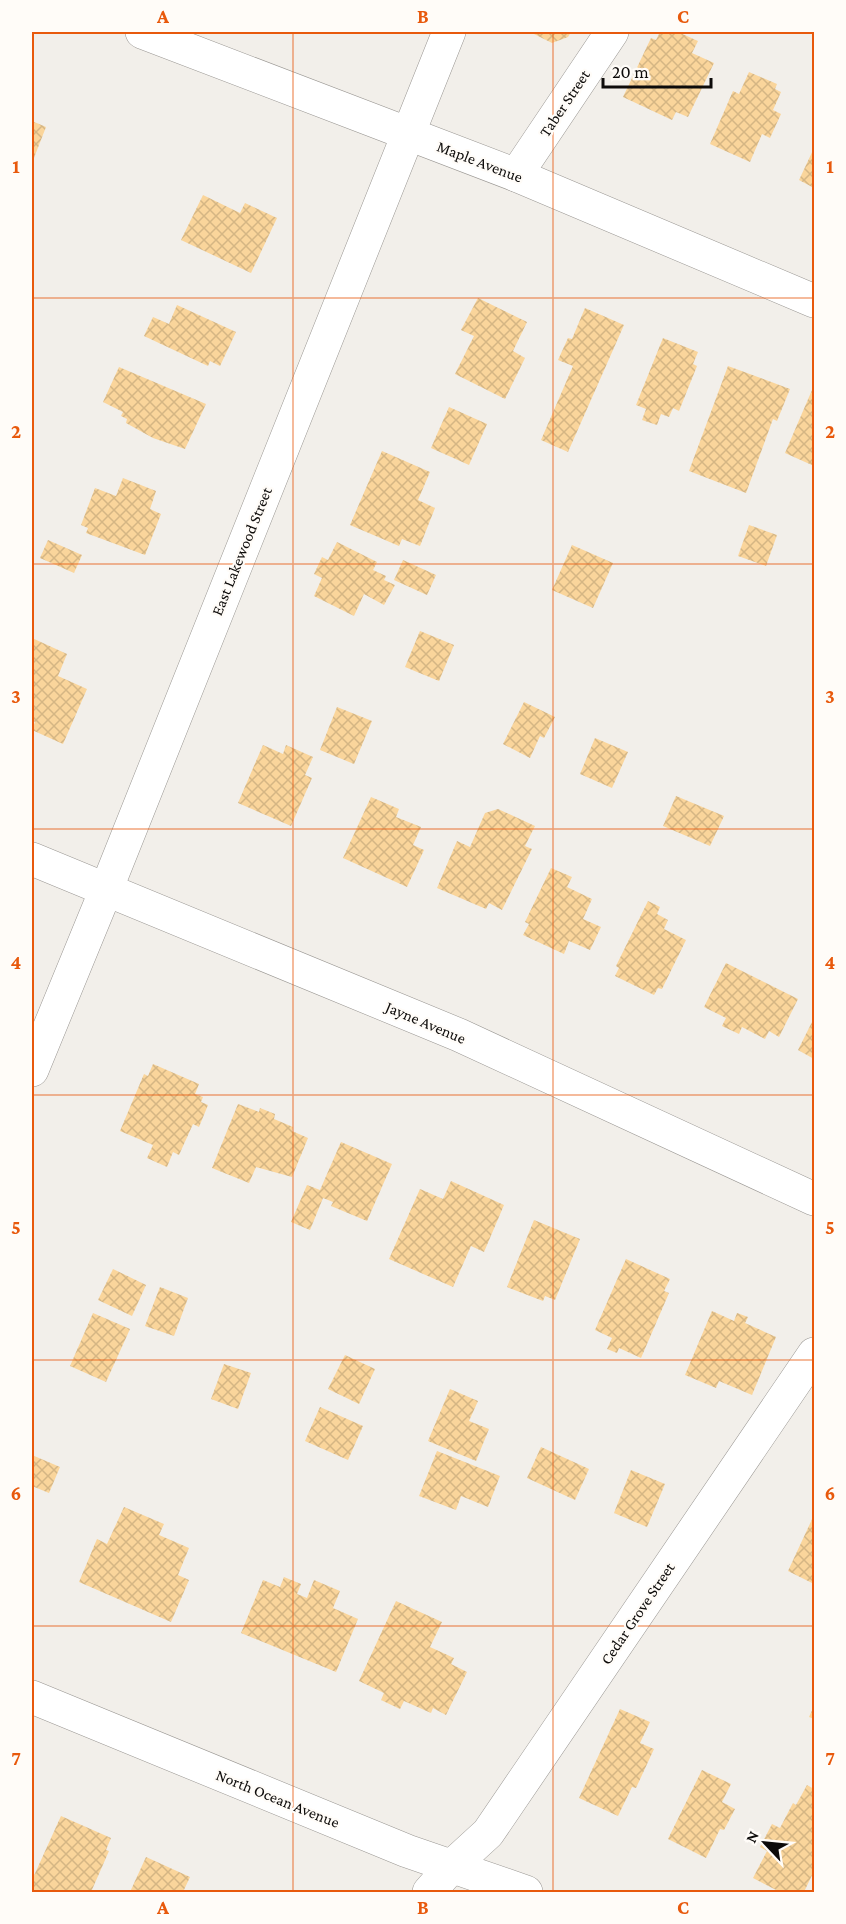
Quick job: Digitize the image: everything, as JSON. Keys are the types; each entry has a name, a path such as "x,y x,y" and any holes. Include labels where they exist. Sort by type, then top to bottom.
{"street":[{"name":"Maple Avenue","path":"142,32 516,175 814,301"},
{"name":"East Lakewood Street","path":"32,1070 449,32"},
{"name":"Taber Street","path":"516,175 612,32"},
{"name":"Jayne Avenue","path":"32,859 459,1035 814,1199"},
{"name":"Cedar Grove Street","path":"429,1893 452,1866 488,1833 814,1354"},
{"name":"North Ocean Avenue","path":"32,1697 407,1851 526,1893"}],"building":[{"path":"530,32 571,32 568,37 552,43"},
{"path":"660,32 678,32 698,41 692,53 714,63 688,117 676,112 672,120 623,97 651,38 656,40"},
{"path":"749,72 777,84 775,89 781,92 773,110 781,114 770,138 762,134 750,162 710,144 733,91 739,94"},
{"path":"32,121 46,127 32,163"},
{"path":"814,148 814,188 799,180"},
{"path":"203,195 240,213 245,203 277,218 251,273 181,240"},
{"path":"478,298 527,322 513,351 525,358 505,399 455,374 474,336 461,330"},
{"path":"177,305 236,332 220,366 210,361 208,366 144,336 153,317 169,324"},
{"path":"585,308 624,325 568,452 541,440 573,366 558,360 568,338 572,339"},
{"path":"663,338 698,352 693,364 697,366 679,411 673,408 669,417 661,414 657,425 642,420 646,409 636,405"},
{"path":"728,366 790,389 777,421 773,419 746,493 689,471"},
{"path":"119,367 206,404 185,449 153,438 126,423 127,419 121,416 123,412 103,402"},
{"path":"812,390 814,391 814,466 785,453"},
{"path":"449,407 487,424 469,465 431,448"},
{"path":"382,451 430,472 418,500 435,508 420,546 402,539 399,546 350,525"},
{"path":"123,478 156,491 150,509 161,514 145,555 86,533 88,528 81,525 95,488 116,496"},
{"path":"749,525 777,535 766,566 738,556"},
{"path":"48,540 82,555 74,573 40,558"},
{"path":"337,542 377,562 373,570 386,576 384,580 395,585 384,605 364,594 354,616 314,596 322,578 314,574 322,557 328,560"},
{"path":"572,545 613,563 593,608 552,590"},
{"path":"403,560 436,575 427,595 394,580"},
{"path":"420,631 454,645 439,681 405,667"},
{"path":"32,638 67,654 58,676 87,689 63,744 32,730 35,722 32,720"},
{"path":"524,702 555,717 544,738 540,736 530,758 503,744"},
{"path":"337,707 372,721 354,764 320,750"},
{"path":"595,738 628,752 612,788 580,774"},
{"path":"263,745 283,754 286,745 313,757 305,775 312,778 291,826 238,803"},
{"path":"676,796 724,816 710,846 663,826"},
{"path":"371,797 399,809 396,817 421,827 413,845 424,850 407,887 343,858"},
{"path":"498,809 535,826 525,846 532,849 502,910 489,903 486,909 437,888 457,841 470,847 485,813"},
{"path":"551,868 572,877 567,887 592,899 583,919 601,927 590,950 569,941 564,954 523,935 529,924 525,922"},
{"path":"648,901 660,907 657,914 668,920 664,929 686,940 662,989 658,988 654,995 615,976 619,968 616,966"},
{"path":"726,963 798,999 779,1037 769,1031 765,1039 742,1027 739,1034 722,1026 726,1018 704,1007"},
{"path":"814,1018 814,1059 798,1050"},
{"path":"153,1064 199,1084 195,1094 203,1097 201,1102 208,1105 199,1127 193,1124 179,1155 173,1152 167,1167 147,1158 153,1145 120,1131 144,1074 148,1076"},
{"path":"238,1104 259,1112 260,1108 275,1114 274,1119 293,1127 292,1131 308,1138 292,1177 256,1167 249,1183 212,1168"},
{"path":"341,1142 392,1164 367,1221 331,1206 333,1202 323,1198 310,1230 291,1222 307,1185 320,1190"},
{"path":"451,1181 504,1205 484,1252 471,1246 453,1287 389,1259 420,1189 443,1199"},
{"path":"534,1220 580,1239 555,1300 545,1296 543,1301 507,1287"},
{"path":"626,1259 670,1279 664,1291 669,1293 641,1358 619,1348 617,1353 607,1349 612,1338 595,1330"},
{"path":"113,1269 146,1285 132,1316 98,1300"},
{"path":"160,1287 188,1298 174,1336 145,1326"},
{"path":"712,1311 734,1321 737,1313 748,1317 745,1323 776,1337 752,1395 719,1381 716,1388 685,1375"},
{"path":"93,1313 130,1329 106,1382 70,1366"},
{"path":"345,1355 375,1369 359,1404 328,1389"},
{"path":"224,1364 251,1373 238,1409 211,1399"},
{"path":"450,1389 478,1401 469,1421 489,1429 476,1461 428,1441"},
{"path":"320,1407 363,1426 348,1460 305,1441"},
{"path":"541,1447 589,1469 575,1500 527,1478"},
{"path":"437,1451 500,1476 488,1507 461,1496 456,1510 419,1496"},
{"path":"32,1455 60,1467 49,1493 32,1486"},
{"path":"631,1470 665,1484 647,1527 614,1513"},
{"path":"124,1507 164,1524 159,1535 189,1548 178,1575 189,1580 171,1622 79,1582 97,1539 107,1544"},
{"path":"814,1515 814,1584 788,1571"},
{"path":"284,1577 301,1584 297,1594 307,1598 314,1580 340,1591 333,1608 358,1619 336,1672 241,1633 263,1580 280,1587"},
{"path":"396,1601 442,1622 430,1647 454,1658 451,1664 467,1672 446,1715 433,1708 431,1713 404,1701 400,1709 381,1700 384,1693 359,1681"},
{"path":"814,1706 814,1719 809,1717"},
{"path":"620,1709 650,1722 640,1743 654,1749 636,1788 632,1787 618,1816 579,1798"},
{"path":"702,1770 731,1784 722,1802 735,1809 724,1830 720,1829 706,1858 668,1839"},
{"path":"807,1785 814,1789 814,1871 804,1892 780,1892 753,1878 767,1851 760,1847 772,1824 780,1828 793,1803 796,1805"},
{"path":"61,1816 111,1838 106,1850 109,1851 91,1892 32,1892 32,1880"},
{"path":"146,1857 190,1877 183,1892 130,1892"}]}
